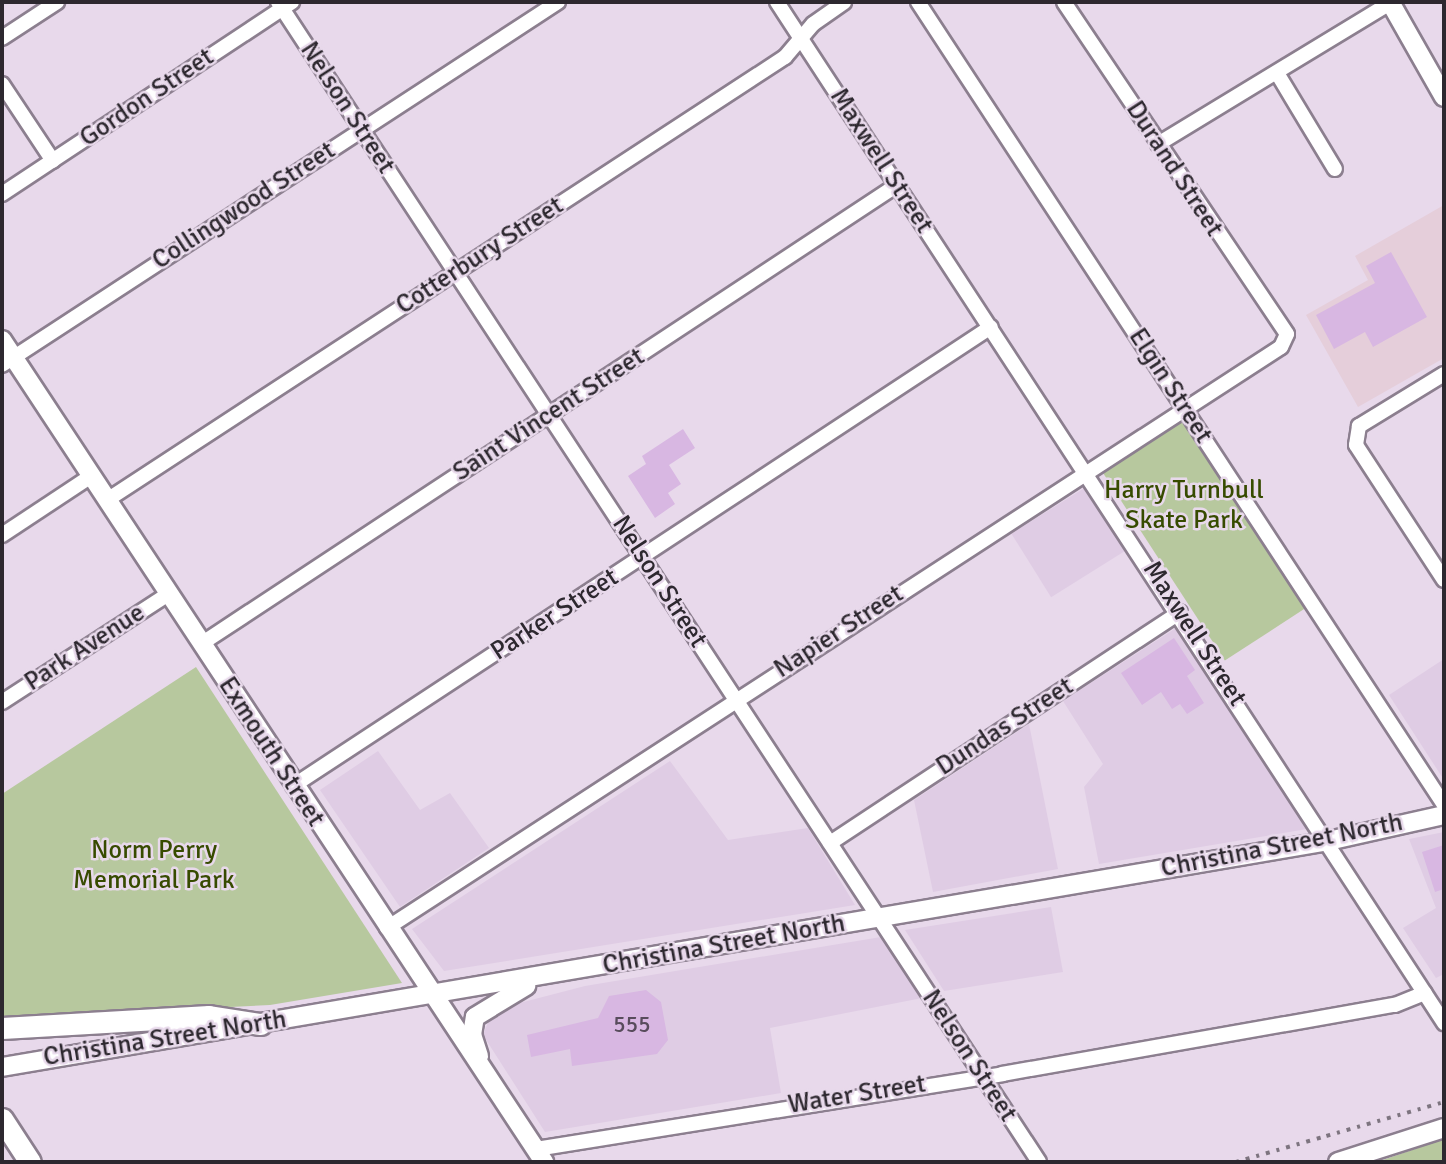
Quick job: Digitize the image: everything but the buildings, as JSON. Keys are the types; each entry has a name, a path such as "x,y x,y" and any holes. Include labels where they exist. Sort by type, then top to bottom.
{"highway":[{"path":"2,1028 209,1016 260,1024"},
{"path":"2,1119 30,1162"},
{"path":"2,1136 18,1162"}],"main road":[{"path":"1391,2 1444,97"},
{"name":"Exmouth Street","path":"2,340 7,361 91,476 293,786 540,1156"},
{"name":"Christina Street North","path":"2,1067 549,976 1328,841 1444,815"},
{"path":"488,1079 474,1043 475,1017 486,1005 549,976"},
{"path":"1338,1162 1444,1128"}],"street":[{"path":"2,38 57,2"},
{"name":"Collingwood Street","path":"7,361 558,2"},
{"name":"Maxwell Street","path":"777,2 1180,612 1444,1023"},
{"name":"Cotterbury Street","path":"107,500 785,57 800,37 844,2"},
{"name":"Elgin Street","path":"918,2 1444,805"},
{"name":"Durand Street","path":"1064,2 1287,334"},
{"path":"1158,144 1277,74 1391,2"},
{"name":"Nelson Street","path":"284,4 361,130 880,917 980,1076 1038,1162"},
{"name":"Gordon Street","path":"2,194 284,4"},
{"path":"1277,74 1335,169"},
{"path":"2,84 53,161"},
{"name":"Saint Vincent Street","path":"201,644 897,185"},
{"name":"Parker Street","path":"293,786 991,327"},
{"name":"Napier Street","path":"387,928 1087,470 1281,347 1287,334"},
{"path":"1444,374 1359,426 1356,445 1444,580"},
{"path":"2,535 91,476"},
{"name":"Park Avenue","path":"2,702 168,594"},
{"name":"Dundas Street","path":"830,843 1180,612"},
{"name":"Water Street","path":"540,1156 980,1076 1395,1005 1425,993"}],"shaded area":[{"path":"1444,205 1444,358 1358,407 1306,315 1368,280 1355,256"},
{"path":"1086,487 1126,551 1051,597 1011,534"},
{"path":"1179,626 1307,829 1099,864 1084,787 1103,764 1063,701"},
{"path":"1444,659 1444,780 1389,695"},
{"path":"1029,724 1058,869 933,892 914,800"},
{"path":"378,751 420,810 450,793 489,848 400,907 320,790"},
{"path":"670,761 728,840 808,828 855,905 444,971 412,929"},
{"path":"1444,832 1444,974 1436,978 1403,928 1436,908 1409,839"},
{"path":"1051,907 1063,972 944,991 905,930"},
{"path":"887,936 922,998 770,1028 781,1093 545,1132 483,1035 493,1010 585,986"}],"green space":[{"name":"Harry Turnbull Skate Park","path":"1184,414 1309,606 1225,661 1100,468"},
{"name":"Norm Perry Memorial Park","path":"196,667 402,983 270,1005 2,1018 2,794"},
{"path":"1444,1139 1444,1162 1377,1162"}],"railway":[{"path":"1236,1162 1444,1102"}]}
